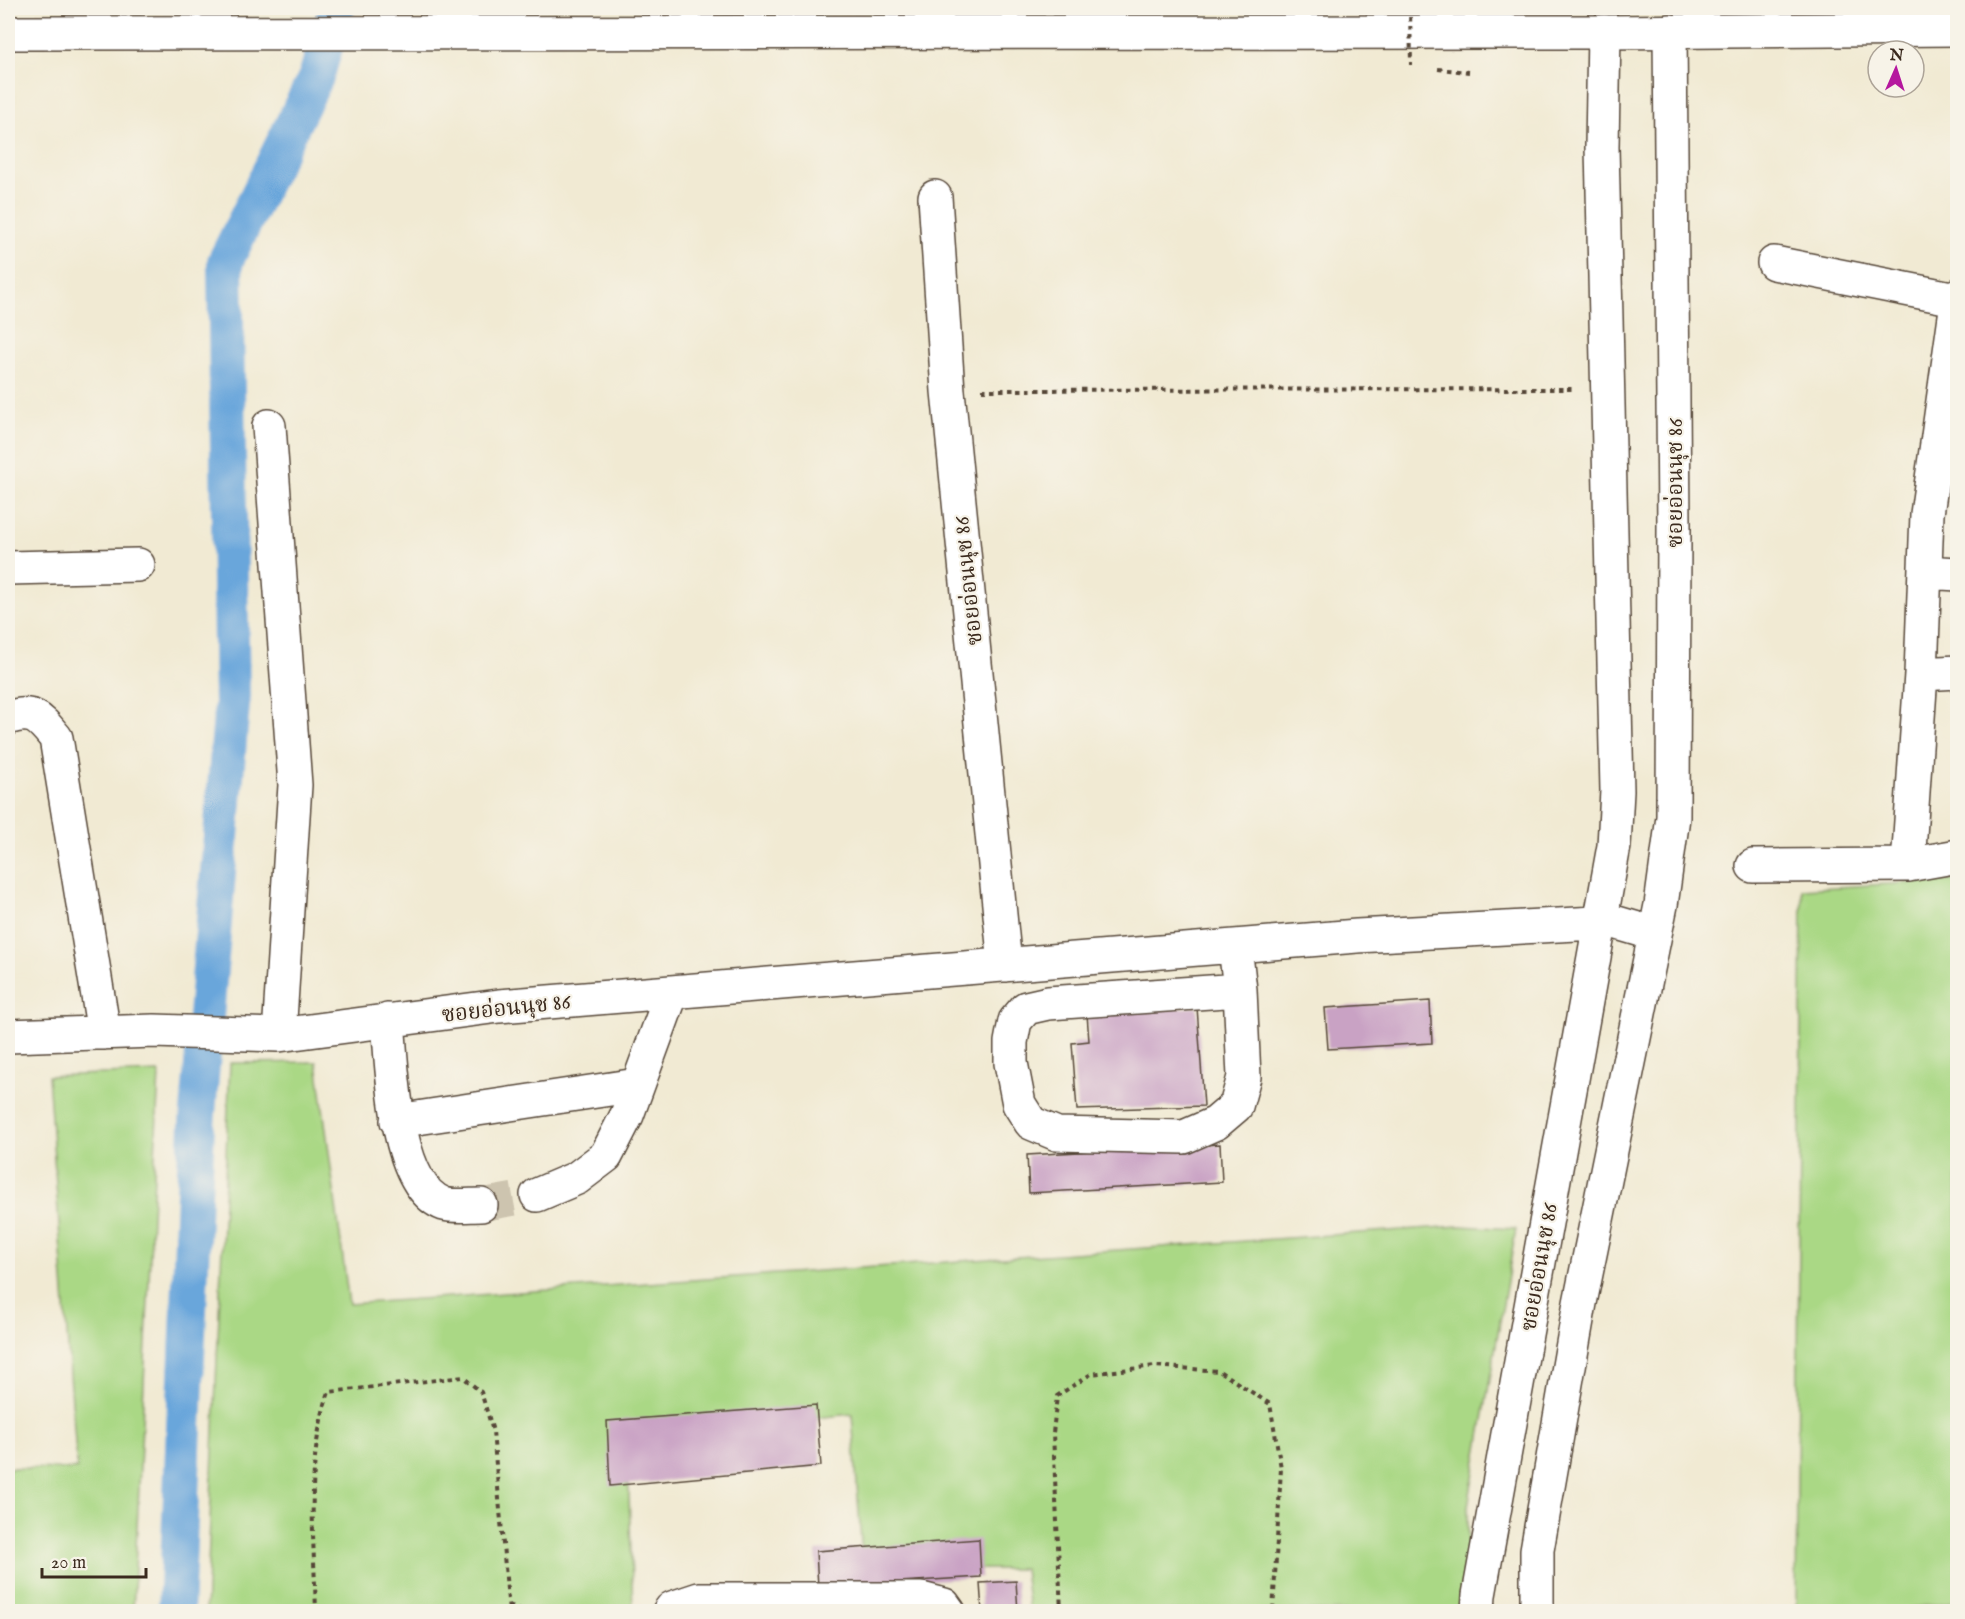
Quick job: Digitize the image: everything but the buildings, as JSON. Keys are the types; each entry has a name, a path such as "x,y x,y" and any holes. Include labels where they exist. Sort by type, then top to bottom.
{"street":[{"path":"8,33 488,32 1669,19 1958,29"},
{"name":"ซอยอ่อนนุช 86","path":"1537,1611 1537,1550 1578,1314 1661,905 1673,817 1674,525 1669,19"},
{"name":"ซอยอ่อนนุช 86","path":"1478,1611 1479,1595 1614,846 1617,791 1602,147 1603,20"},
{"name":"ซอยอ่อนนุช 86","path":"935,197 948,391 1005,965"},
{"path":"1774,263 1957,297 1927,514 1921,674 1908,865"},
{"path":"269,426 295,785 279,1035"},
{"path":"8,568 138,565"},
{"path":"1925,572 1958,574"},
{"path":"1921,674 1958,672"},
{"path":"8,718 21,713 39,719 56,738 104,1033"},
{"path":"1753,866 1908,865 1958,856"},
{"name":"ซอยอ่อนนุช 86","path":"8,1036 154,1031 279,1035 499,1006 1357,936 1600,922 1614,922 1655,934"},
{"path":"1235,946 1240,990 1244,1077 1236,1106 1216,1123 1184,1137 1057,1134 1031,1123 1019,1104 1011,1063 1011,1042 1015,1021 1026,1008 1048,1003 1240,990"},
{"path":"537,1195 577,1178 606,1156 627,1115 672,992"},
{"path":"388,1020 397,1121 413,1172 428,1195 445,1204 480,1205"},
{"path":"397,1121 637,1085"},
{"path":"669,1611 699,1599 921,1599 944,1605 949,1611"}],"path":[{"path":"1410,8 1411,65"},
{"path":"948,391 1582,389"},
{"path":"1061,1611 1053,1433 1057,1396 1091,1374 1154,1366 1219,1371 1270,1404 1281,1468 1273,1611"},
{"path":"316,1611 313,1497 321,1416 330,1392 462,1377 481,1392 493,1431 509,1611"},
{"path":"509,1605 527,1611"}],"green space":[{"path":"1957,880 1957,1601 1891,1611 1796,1611 1802,889"},
{"path":"317,1062 349,1304 1459,1226 1516,1229 1468,1506 1468,1611 1029,1611 1024,1569 863,1569 852,1414 627,1438 633,1611 206,1612 230,1063"},
{"path":"159,1072 133,1611 8,1611 8,1468 77,1469 48,1076"}],"waterway":[{"path":"176,1612 197,1125 232,704 225,262 316,77 337,8"}],"tunnel":[{"path":"481,1205 537,1195"}]}
